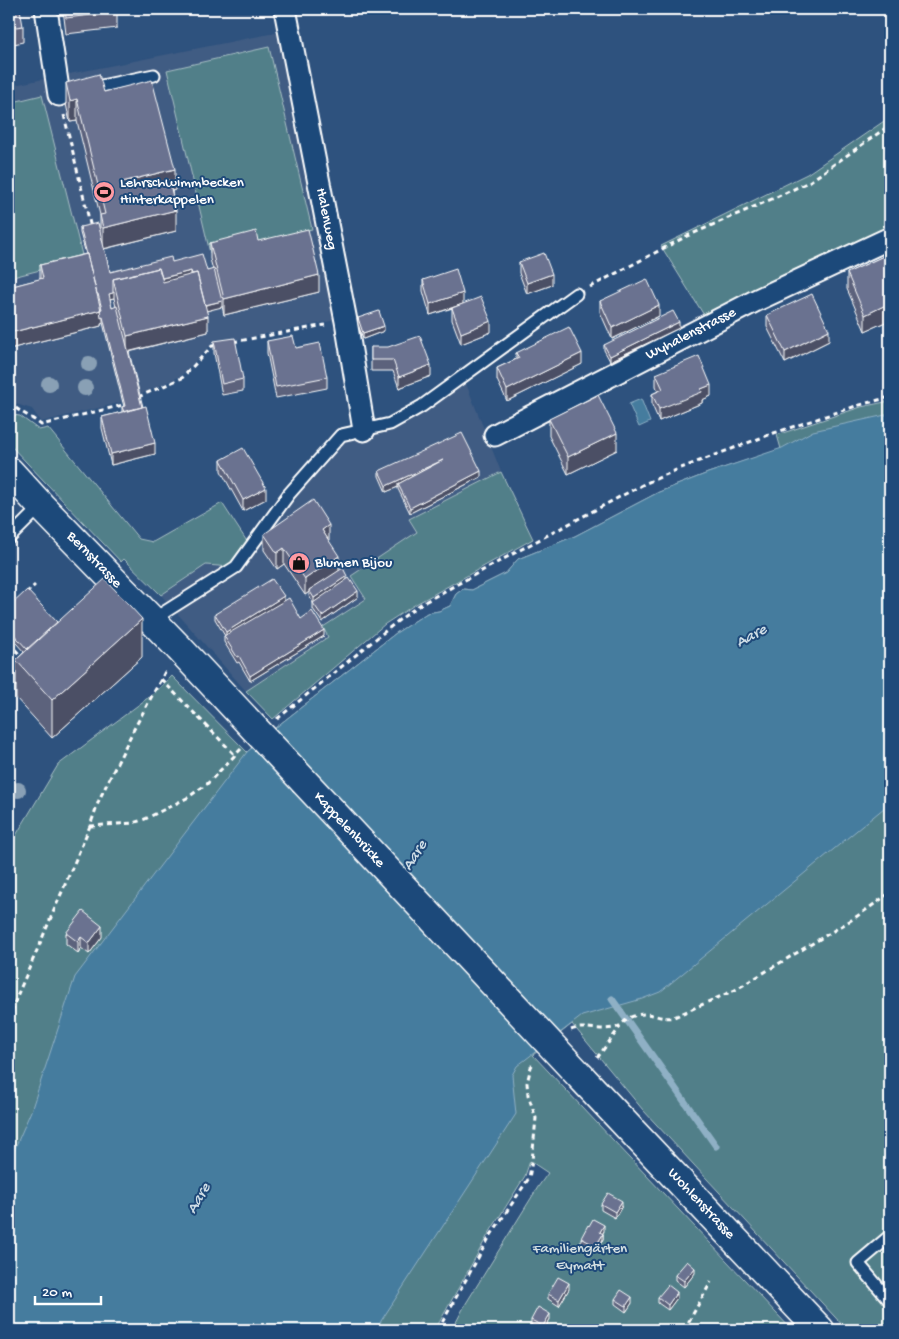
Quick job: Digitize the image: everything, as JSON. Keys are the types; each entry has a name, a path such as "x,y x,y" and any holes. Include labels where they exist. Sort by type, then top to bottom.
{"main road":[{"name":"Bernstrasse","path":"9,471 179,648"},
{"name":"Kappelenbrücke","path":"179,648 589,1068"},
{"name":"Wohlenstrasse","path":"589,1068 820,1330"}],"street":[{"path":"46,9 69,93"},
{"name":"Halenweg","path":"285,9 346,321 364,430"},
{"name":"Wyhalenstrasse","path":"495,435 757,300 890,238"}],"lane":[{"path":"69,93 154,75"},
{"path":"152,620 236,567 289,494 341,435 390,424 422,406 576,294"},
{"path":"9,538 41,506"},
{"path":"890,1236 858,1263 890,1301"}],"path":[{"path":"69,93 92,230"},
{"path":"576,294 658,250 809,182 890,125"},
{"path":"231,343 346,321"},
{"path":"138,397 182,378 212,346 222,345"},
{"path":"275,720 421,604 600,507 644,484 681,468 774,433 890,397"},
{"path":"9,402 41,425 124,405"},
{"path":"9,412 14,407"},
{"path":"22,597 34,585"},
{"path":"9,643 27,663"},
{"path":"9,1021 16,996 90,826 99,800 134,729 179,648"},
{"path":"9,663 13,668 9,672"},
{"path":"161,679 235,755"},
{"path":"9,693 21,681"},
{"path":"90,826 133,823 187,798 201,789 246,744"},
{"path":"589,1068 620,1026 630,1017 646,1014 667,1019 735,990 853,919 890,893"},
{"path":"567,1032 578,1028 611,1029 620,1026"},
{"path":"438,1330 489,1238 528,1178 532,1161 536,1118 526,1083 531,1067 536,1059"},
{"path":"684,1330 711,1282"},
{"path":"750,1330 753,1325"}],"shaded area":[{"path":"285,31 341,319 211,345 181,376 123,402 41,422 32,409 16,404 9,397 9,86"},
{"path":"465,381 501,472 410,519 418,532 352,576 366,599 323,627 328,637 246,691 161,595 206,565 231,567 341,440 393,429"}],"green space":[{"path":"269,47 312,229 210,253 167,70"},
{"path":"42,95 83,259 9,278 9,103"},
{"path":"890,117 890,230 707,320 661,246 807,174"},
{"name":"Familiengärten Eymatt","path":"890,401 890,1330 847,1330 643,1110 572,1024 533,1055 792,1330 452,1330 465,1305 548,1173 530,1161 525,1176 488,1235 435,1330 9,1330 9,847 58,765 153,694 172,676 247,752 396,633 427,613 439,611 450,606 456,594 463,589 472,590 506,573 518,559 575,536 659,492 708,473 781,449 777,435 861,407"},
{"path":"12,415 20,416 39,430 48,428 139,539 153,542 222,503 248,543 231,567 206,565 161,595 124,559 121,562 9,444 9,417"},
{"path":"501,472 533,539 416,604 385,624 273,719 246,691 328,637 323,627 366,599 351,576 417,532 409,519"}],"water":[{"path":"641,399 650,422 639,427 629,404"},
{"name":"Aare","path":"890,414 890,803 660,992 582,1016 517,1066 512,1075 516,1114 381,1321 377,1330 9,1330 9,1166 31,1111 75,977 247,752 396,633 427,613 439,611 450,606 456,594 463,589 472,590 506,573 518,559 575,536 659,492 782,448 813,431"}],"building":[{"path":"9,9 20,9 23,26 9,28"},
{"path":"65,9 117,9 117,12 66,18"},
{"path":"99,74 104,92 152,80 175,169 122,182 124,191 169,180 176,210 103,228 100,215 105,214 77,99 70,101 66,83"},
{"path":"98,223 110,272 171,257 172,262 202,254 207,271 214,269 222,301 205,305 197,273 192,274 191,271 162,278 159,268 113,279 113,293 109,294 112,308 117,306 142,407 124,412 122,407 125,406 103,317 101,318 100,309 102,309 80,227"},
{"path":"308,229 319,275 224,299 210,243 256,231 258,241"},
{"path":"544,253 552,274 527,283 519,262"},
{"path":"890,253 890,303 865,315 847,273"},
{"path":"87,254 101,310 9,333 9,287 43,278 40,265"},
{"path":"159,268 163,282 197,273 208,316 127,336 113,279"},
{"path":"456,269 463,293 430,304 423,280"},
{"path":"647,279 659,305 612,328 600,301"},
{"path":"812,294 829,330 785,352 767,315"},
{"path":"481,297 491,321 461,333 452,308"},
{"path":"379,311 384,326 363,333 358,318"},
{"path":"673,311 679,322 610,356 604,345"},
{"path":"569,327 582,353 507,390 497,368 519,358 516,353"},
{"path":"293,336 296,348 320,343 327,377 276,387 267,341"},
{"path":"420,336 431,365 399,377 393,360 371,360 371,347 388,347"},
{"path":"235,338 243,379 222,384 214,341"},
{"path":"699,356 711,385 701,389 702,392 659,409 652,394 663,389 656,374"},
{"path":"598,395 617,433 568,457 549,419"},
{"path":"146,406 155,443 111,454 102,417"},
{"path":"462,433 481,471 410,508 398,484 443,460 386,486 379,471"},
{"path":"243,448 266,488 243,500 221,460"},
{"path":"313,500 329,525 322,530 339,556 305,579 284,548 277,553 264,534"},
{"path":"343,568 347,576 314,598 309,590"},
{"path":"349,578 358,591 322,616 313,603"},
{"path":"105,579 142,619 52,700 16,660"},
{"path":"272,579 284,596 226,632 215,614"},
{"path":"27,590 57,622 27,649 9,629 9,607"},
{"path":"289,598 301,619 312,611 324,630 250,676 239,656 237,657 224,636"},
{"path":"83,911 102,926 89,943 81,937 78,942 66,933"},
{"path":"608,1193 622,1201 615,1212 601,1204"},
{"path":"593,1219 604,1225 600,1232 603,1234 596,1246 581,1238"},
{"path":"687,1261 695,1268 684,1281 675,1275"},
{"path":"558,1277 569,1283 559,1300 548,1294"},
{"path":"668,1285 677,1292 668,1305 658,1297"},
{"path":"621,1290 632,1297 626,1306 615,1299"},
{"path":"538,1307 550,1314 543,1326 531,1320"}],"waterway":[{"path":"612,999 716,1146"}],"place":[{"name":"Lehrschwimmbecken Hinterkappelen","path":"104,192"},
{"name":"Blumen Bijou","path":"299,563"}]}
